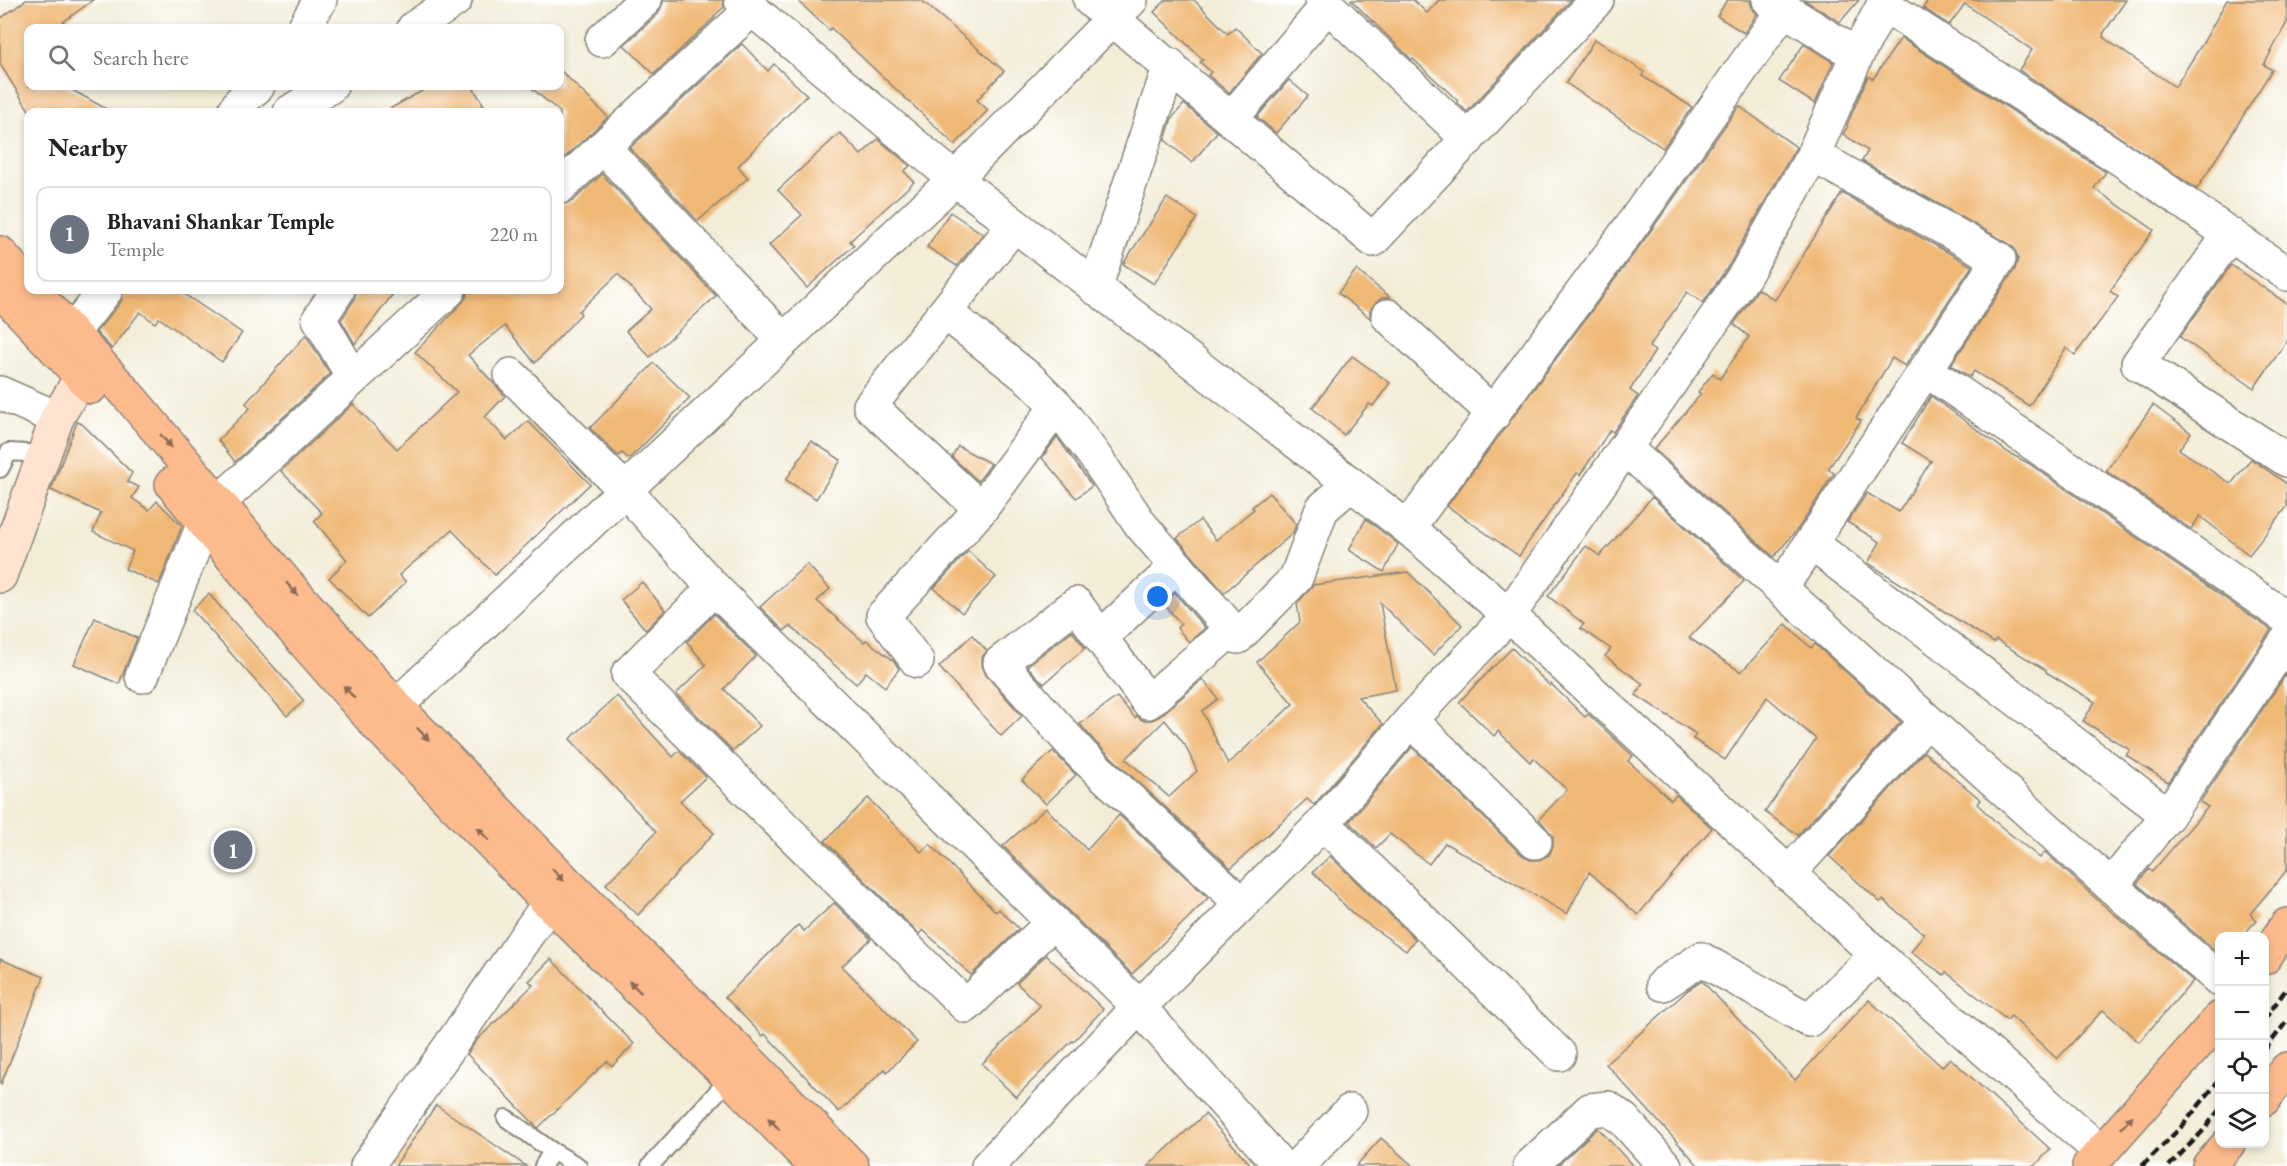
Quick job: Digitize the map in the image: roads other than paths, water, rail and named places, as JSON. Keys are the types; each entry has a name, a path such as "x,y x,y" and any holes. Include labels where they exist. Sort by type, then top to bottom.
{"main road":[{"path":"0,253 24,280"},
{"path":"0,290 44,338 88,367"},
{"path":"37,294 72,333 88,367 211,513 568,884 748,1060 852,1166"},
{"path":"211,513 268,602 376,724 549,903 730,1078 814,1166"},
{"path":"2269,952 2287,925"},
{"path":"2095,1159 2215,1024"},
{"path":"2269,1094 2287,1070"},
{"path":"2209,1166 2224,1148"}],"street":[{"path":"306,24 320,0"},
{"path":"420,24 455,0"},
{"path":"602,40 645,0"},
{"path":"396,706 955,179 1112,6 1170,65 1373,240 1597,0"},
{"path":"988,1166 1139,1007 1323,823 1411,720 1509,615 1745,275 1813,155 1857,55 1885,2 2125,162 2287,274"},
{"path":"1231,119 1325,3 1468,139"},
{"path":"564,184 746,5 955,179 1408,528 1509,615 2095,1159"},
{"path":"1408,528 1632,225 1777,5 1857,55"},
{"path":"1095,288 1170,65"},
{"path":"236,108 254,90"},
{"path":"603,147 783,340"},
{"path":"1781,588 1999,259 1813,155"},
{"path":"981,508 870,406 1014,225"},
{"path":"2230,234 2138,364 2287,460"},
{"path":"72,333 103,294"},
{"path":"335,294 319,319 353,377"},
{"path":"142,676 211,513 444,294"},
{"path":"946,313 1030,380 1057,406 1096,458 1141,525 1238,637 1296,578 1322,509 1351,484"},
{"path":"1388,316 1494,414"},
{"path":"0,576 57,418 88,367"},
{"path":"1926,370 2287,618"},
{"path":"511,375 624,489 714,588 1139,1007 1281,1166"},
{"path":"0,393 57,418"},
{"path":"917,661 883,616 981,508 1057,406"},
{"path":"1624,448 2111,886 2215,976"},
{"path":"1811,543 2168,816"},
{"path":"1102,636 1178,566"},
{"path":"714,588 628,674 966,1005 1053,922"},
{"path":"1231,630 1148,702 1077,604 1000,663 1082,755 1241,903"},
{"path":"2111,886 2168,816 2287,640"},
{"path":"1411,720 1535,842"},
{"path":"1788,874 1927,721"},
{"path":"1323,823 1559,1054"},
{"path":"367,1166 549,903"},
{"path":"1663,984 1701,959 1809,1020 1877,956"},
{"path":"1530,1166 1590,1110 1608,1107 1624,1120 1665,1166"},
{"path":"1298,1166 1350,1111"}],"lane":[{"path":"0,469 9,452 44,454"},
{"path":"650,1166 730,1078"},
{"path":"506,1118 578,1166"},
{"path":"543,1166 552,1150"}],"railway":[{"path":"2269,1013 2287,988"},
{"path":"2269,1044 2287,1021"},
{"path":"2142,1166 2184,1124 2215,1085"},
{"path":"2169,1166 2215,1115"}],"place":[{"name":"Bhavani Shankar Temple","path":"233,850"}]}
